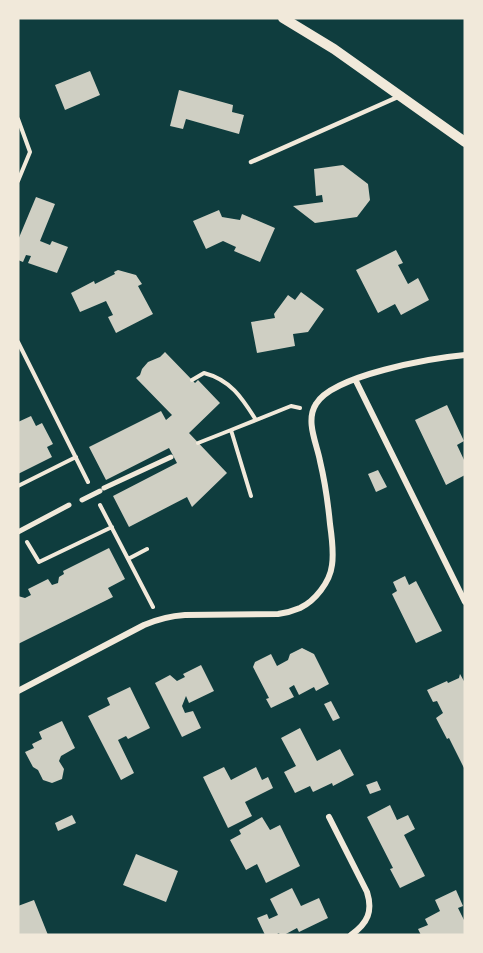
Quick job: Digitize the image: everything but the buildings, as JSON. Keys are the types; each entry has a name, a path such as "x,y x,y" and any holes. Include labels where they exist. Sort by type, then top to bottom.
{"street":[{"path":"283,18 334,49 465,142"},
{"path":"18,692 144,624 159,619 185,615 278,614 307,604 329,575 333,548 320,461 312,430 313,410 316,402 333,388 355,379 405,365 465,355"},
{"path":"355,379 465,602"},
{"path":"81,500 171,457"},
{"path":"20,531 69,505"},
{"path":"329,817 367,892 370,903 369,916 351,935"}],"lane":[{"path":"251,162 400,96"}],"path":[{"path":"18,119 30,152 18,181"},
{"path":"192,380 204,373 221,379 242,396 256,420"},
{"path":"198,443 291,406"},
{"path":"231,430 251,496"},
{"path":"18,486 76,457"},
{"path":"20,531 39,562 111,527"},
{"path":"128,559 147,549"}]}
